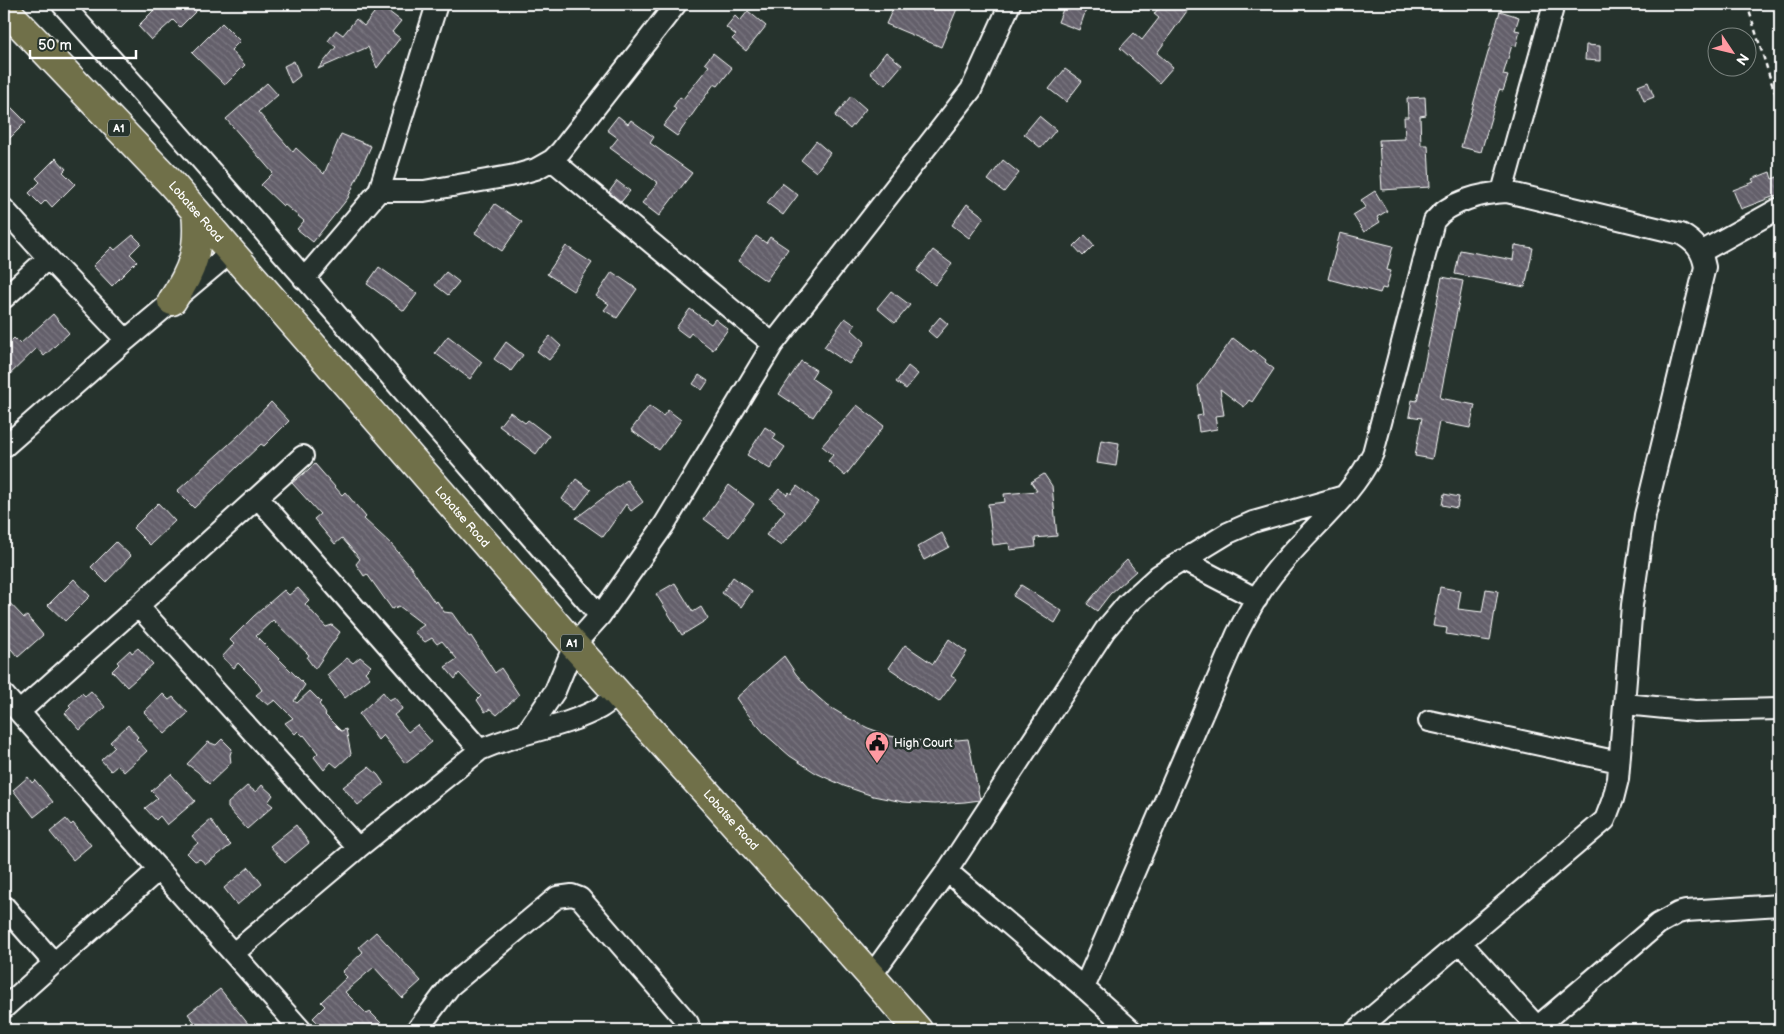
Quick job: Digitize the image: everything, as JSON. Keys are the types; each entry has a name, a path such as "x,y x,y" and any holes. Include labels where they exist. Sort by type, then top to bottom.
{"highway":[{"name":"Lobatse Road","path":"4,8 171,183 574,645 872,976 918,1030"},
{"path":"172,302 187,277 196,248 198,232 196,212"}],"street":[{"path":"62,4 182,137 600,616"},
{"path":"304,279 379,192 437,4"},
{"path":"379,192 424,191 515,176 536,169 552,160 573,136 676,4"},
{"path":"527,732 555,691 574,645 600,616 664,526 773,344 971,90 1010,4"},
{"path":"1502,192 1554,4"},
{"path":"552,160 773,344"},
{"path":"1084,988 1237,634 1278,567 1358,481 1373,453 1434,221 1439,215 1460,202 1502,192 1681,234 1695,243 1701,252 1705,267 1645,515 1632,604 1625,704 1616,789 1605,820 1357,1030"},
{"path":"1701,252 1780,208"},
{"path":"4,209 126,340"},
{"path":"4,447 126,340 231,252"},
{"path":"4,298 48,258"},
{"path":"19,712 303,456"},
{"path":"872,976 947,871 1111,622 1145,586 1182,560 1228,533 1253,522 1344,496"},
{"path":"258,498 480,750"},
{"path":"1182,560 1257,599"},
{"path":"138,606 358,848"},
{"path":"4,695 301,1030"},
{"path":"234,953 358,848 480,750 527,732 573,720 600,708 619,695"},
{"path":"1625,704 1695,711 1780,709"},
{"path":"1429,721 1619,762"},
{"path":"4,1008 158,870"},
{"path":"947,871 1131,1030"},
{"path":"417,1030 450,986 558,897 565,895 580,898 688,1023 690,1030"},
{"path":"1460,942 1538,1029 1658,924 1670,917 1686,911 1780,905"},
{"path":"4,906 54,963"}],"path":[{"path":"1747,4 1780,106"}],"building":[{"path":"160,4 203,4 180,27 173,20 151,40 138,26"},
{"path":"895,4 909,4 919,8 921,4 959,4 941,47 886,24"},
{"path":"1065,4 1088,4 1079,30 1058,22"},
{"path":"1170,4 1192,4 1157,53 1173,67 1159,83 1120,48 1134,33 1142,40 1159,18 1154,14 1161,5 1166,9"},
{"path":"380,5 401,21 392,32 400,38 377,68 368,47 318,69 336,47 328,41 336,30 343,35 356,19 364,26"},
{"path":"748,11 766,26 746,51 732,39 736,35 726,27 735,16 740,21"},
{"path":"1500,11 1519,17 1515,30 1520,31 1516,46 1512,45 1503,75 1508,76 1503,91 1499,90 1481,152 1461,147"},
{"path":"222,23 240,41 231,50 245,65 225,85 192,53"},
{"path":"1586,45 1600,46 1600,61 1585,60"},
{"path":"886,52 902,65 885,85 870,73"},
{"path":"713,53 732,68 718,86 714,84 677,136 663,126 676,109 673,107 680,97 683,99 709,66 705,63"},
{"path":"294,61 300,76 291,83 284,66"},
{"path":"1065,69 1082,81 1066,102 1049,89"},
{"path":"1648,82 1654,97 1644,101 1638,86"},
{"path":"267,83 278,95 258,112 293,152 296,148 324,174 341,134 371,146 348,198 313,242 297,229 304,221 284,204 283,206 261,185 273,173 226,119"},
{"path":"851,96 866,109 850,129 835,116"},
{"path":"1425,97 1426,115 1420,116 1421,145 1428,145 1430,187 1382,190 1379,140 1405,139 1404,117 1408,117 1407,98"},
{"path":"4,100 26,122 4,144"},
{"path":"618,116 628,124 631,120 654,137 650,143 692,173 659,216 642,203 658,183 610,148 618,138 607,130"},
{"path":"1039,116 1056,130 1041,148 1024,134"},
{"path":"816,141 830,153 816,172 801,160"},
{"path":"56,158 66,169 63,172 75,184 52,207 46,200 41,205 29,193 40,182 36,178"},
{"path":"1003,160 1019,173 1004,192 988,180"},
{"path":"1770,172 1772,179 1780,176 1780,194 1741,209 1733,190 1754,182 1752,179"},
{"path":"617,181 630,191 621,202 609,192"},
{"path":"782,183 798,195 783,215 767,203"},
{"path":"1375,191 1387,211 1377,217 1380,222 1364,232 1353,215 1366,207 1361,200"},
{"path":"495,204 522,222 502,251 475,233"},
{"path":"967,204 984,217 969,238 952,225"},
{"path":"1340,233 1393,246 1387,270 1391,271 1386,289 1382,288 1380,293 1328,279"},
{"path":"133,235 141,243 130,254 137,261 112,286 93,266 112,247 115,250"},
{"path":"1085,235 1094,245 1083,256 1074,246"},
{"path":"756,236 766,243 770,237 788,249 766,281 738,261"},
{"path":"1515,245 1533,248 1525,287 1455,274 1460,250 1513,260"},
{"path":"566,246 592,263 573,291 547,274"},
{"path":"933,250 952,264 935,285 917,271"},
{"path":"379,267 417,294 404,311 367,284"},
{"path":"446,272 459,282 448,295 435,285"},
{"path":"612,272 637,289 617,318 604,310 609,304 596,296"},
{"path":"1442,277 1463,281 1440,398 1475,405 1470,428 1439,422 1432,459 1415,456 1422,418 1409,416 1412,400 1417,401"},
{"path":"891,291 910,305 895,323 877,308"},
{"path":"690,309 711,324 715,319 728,329 713,350 691,333 688,337 676,328"},
{"path":"53,314 69,333 44,356 37,348 4,380 4,348 14,338 20,344"},
{"path":"940,317 948,324 936,338 928,331"},
{"path":"845,318 855,325 852,330 865,342 849,364 824,347"},
{"path":"448,336 482,362 470,379 435,353"},
{"path":"550,336 561,346 549,360 537,351"},
{"path":"1233,338 1251,352 1253,350 1274,369 1252,402 1249,400 1244,407 1220,389 1224,415 1215,416 1217,429 1199,432 1197,416 1203,415 1198,386"},
{"path":"506,342 523,355 511,371 494,359"},
{"path":"801,361 816,370 811,378 830,391 813,417 779,394"},
{"path":"908,366 918,374 906,389 896,382"},
{"path":"699,375 708,381 702,390 693,384"},
{"path":"271,402 289,421 264,446 261,444 194,508 177,491 238,436"},
{"path":"857,405 884,426 845,476 828,461 833,455 822,446"},
{"path":"649,406 663,416 668,410 681,420 659,450 631,430"},
{"path":"510,412 525,423 528,420 549,436 536,454 499,426"},
{"path":"765,427 776,434 773,439 785,447 770,469 747,455"},
{"path":"1101,440 1119,443 1116,466 1097,463"},
{"path":"315,464 342,495 345,492 366,517 364,519 391,544 410,566 435,603 437,601 444,612 452,613 469,637 471,636 495,673 501,668 519,695 497,715 490,709 485,712 477,700 481,696 459,673 455,679 445,667 457,659 442,641 437,644 432,638 425,642 414,632 424,625 399,606 392,609 367,574 364,576 356,564 360,559 342,538 335,544 314,519 320,514 292,483"},
{"path":"1044,474 1052,486 1057,536 1035,538 1036,547 1010,550 1009,543 993,545 988,504 1005,502 1004,494 1037,491 1031,482"},
{"path":"576,479 591,490 576,509 562,499"},
{"path":"627,480 643,502 631,511 626,504 603,537 576,518"},
{"path":"729,485 754,504 729,537 704,519"},
{"path":"797,486 818,502 781,546 766,535 785,511 770,499 779,489 787,495 789,492 791,494"},
{"path":"1444,494 1459,497 1457,508 1442,505"},
{"path":"158,503 175,521 150,545 133,528"},
{"path":"942,533 949,547 924,560 917,547"},
{"path":"116,542 131,556 106,582 91,567"},
{"path":"1127,560 1136,571 1110,594 1097,611 1087,604 1106,580"},
{"path":"733,577 752,591 741,607 722,593"},
{"path":"74,579 90,596 65,621 48,605"},
{"path":"675,583 693,612 701,607 708,619 682,635 656,594"},
{"path":"1021,585 1062,611 1055,623 1013,596"},
{"path":"1440,587 1461,591 1458,609 1482,612 1486,589 1498,591 1490,641 1446,634 1447,628 1433,626"},
{"path":"298,588 309,600 305,604 326,627 332,625 340,632 315,669 307,658 309,655 273,620 256,636 305,685 294,701 297,703 310,691 321,702 319,704 325,715 341,731 346,729 351,754 337,767 331,762 324,770 314,757 318,753 304,735 298,731 295,734 285,723 293,718 275,700 268,705 256,695 262,690 257,682 238,663 234,668 222,657 234,644 230,640 254,616 284,590 289,595"},
{"path":"4,597 24,618 27,616 43,635 18,657 4,641"},
{"path":"949,639 967,652 951,676 956,679 939,702 889,668 905,645 933,664"},
{"path":"138,648 153,664 127,687 112,671 119,664 117,662 130,650 132,653"},
{"path":"784,656 796,674 828,706 868,728 890,736 912,740 935,742 968,739 980,800 934,804 903,802 873,796 844,786 816,773 790,756 766,735 736,698"},
{"path":"360,657 371,666 365,672 370,678 345,698 327,675 347,658 353,663"},
{"path":"91,691 105,707 80,730 65,713 71,707 69,705 82,693 85,696"},
{"path":"383,692 389,700 395,697 399,702 402,709 394,715 408,732 417,725 432,742 405,763 383,735 378,740 359,714"},
{"path":"163,694 169,700 173,697 188,713 165,734 144,712"},
{"path":"128,725 138,737 136,739 147,751 124,772 118,765 111,771 101,760 115,747 110,742"},
{"path":"222,739 232,749 230,755 231,763 209,784 187,764 208,742 216,745"},
{"path":"369,767 384,784 358,805 343,787"},
{"path":"171,774 195,801 167,825 160,816 156,820 145,808 158,798 151,791"},
{"path":"28,777 32,783 35,780 53,802 34,817 13,790"},
{"path":"262,785 273,795 268,802 273,806 247,829 228,808 228,803 247,786 256,792"},
{"path":"66,819 71,825 73,823 91,845 73,860 50,832"},
{"path":"211,820 231,845 206,864 200,859 195,861 187,853 198,843 192,836"},
{"path":"296,825 309,843 285,863 270,846"},
{"path":"249,867 262,884 237,905 224,888"},
{"path":"376,932 421,981 402,998 374,967 345,992 367,1014 370,1012 388,1030 325,1030 313,1018 325,1006 321,1002 347,977 342,972 363,952 359,947"},
{"path":"220,989 249,1025 242,1030 201,1030 188,1014"}],"place":[{"name":"High Court","path":"877,764"}]}
